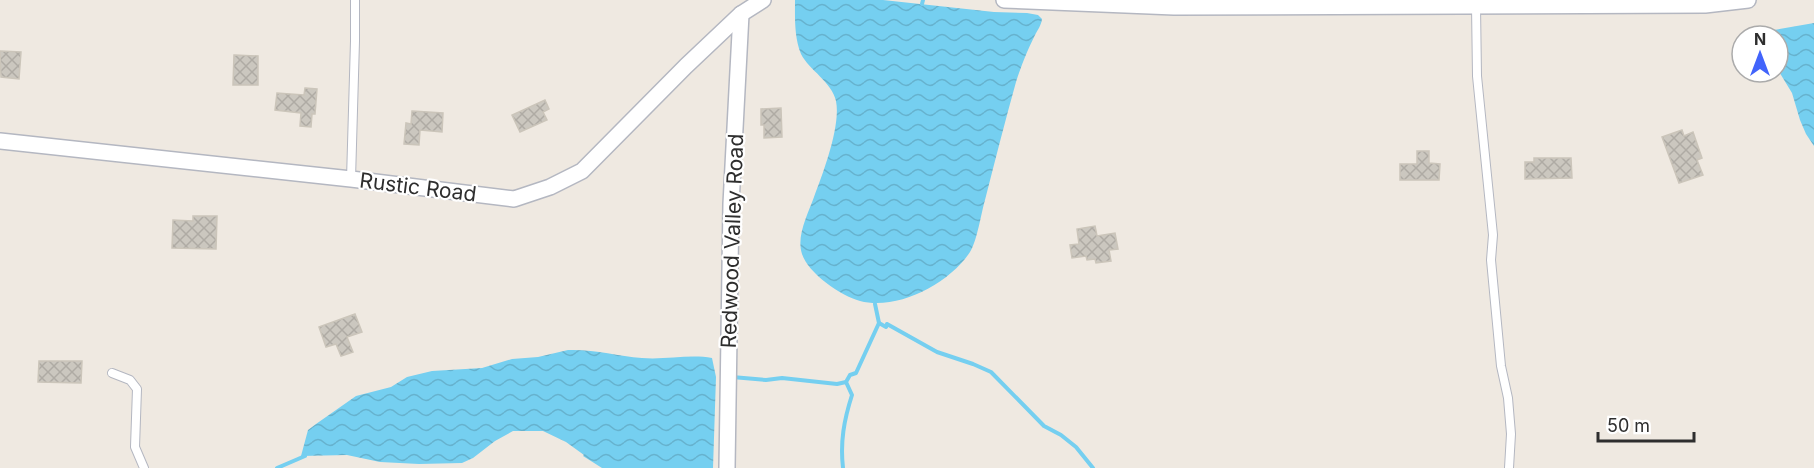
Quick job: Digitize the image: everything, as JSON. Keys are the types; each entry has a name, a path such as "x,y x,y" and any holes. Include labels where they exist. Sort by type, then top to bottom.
{"street":[{"name":"Rustic Road","path":"0,141 514,199 550,187 582,171 741,14 763,0"},
{"path":"1004,0 1174,7 1705,4 1748,0"},
{"name":"Redwood Valley Road","path":"727,468 731,204 741,14"}],"lane":[{"path":"351,179 355,0"},
{"path":"1476,6 1477,76 1493,236 1491,260 1501,366 1508,398 1511,434 1509,468"},
{"path":"112,373 130,380 136,388 135,447 144,468"}],"water":[{"path":"795,0 883,0 994,12 1027,13 1038,15 1042,19 1016,82 977,234 970,252 949,275 921,292 890,302 860,301 826,283 805,261 800,240 834,136 837,111 834,94 801,54 796,34"},
{"path":"1814,23 1814,146 1806,134 1792,93 1787,84 1790,84 1790,27"},
{"path":"568,350 642,358 712,358 716,377 713,468 602,468 566,442 543,431 513,431 462,463 380,462 347,455 301,456 308,430 356,396 391,387 407,377 432,371 482,368 512,359 538,357"}],"building":[{"path":"0,51 21,52 19,79 1,77"},
{"path":"234,55 258,56 258,85 233,85"},
{"path":"305,88 317,89 315,114 312,114 311,127 300,126 301,113 275,110 277,93 304,95"},
{"path":"545,100 549,109 543,112 547,120 520,132 512,115"},
{"path":"781,108 782,137 764,138 761,109"},
{"path":"412,111 443,113 442,132 420,130 419,145 404,144 406,123 411,124"},
{"path":"1682,130 1684,136 1693,132 1702,158 1697,160 1703,175 1679,183 1662,137"},
{"path":"1417,151 1429,151 1429,163 1440,164 1439,180 1400,180 1400,164 1417,164"},
{"path":"1534,158 1571,158 1572,178 1525,179 1525,162 1534,162"},
{"path":"193,216 217,216 216,249 172,248 173,220 193,221"},
{"path":"1095,226 1097,236 1115,233 1118,249 1109,250 1111,261 1096,263 1095,259 1087,260 1086,256 1072,258 1070,245 1079,244 1077,229"},
{"path":"355,314 362,332 347,337 353,352 341,356 336,344 326,347 319,327"},
{"path":"39,361 82,361 81,383 38,382"}],"waterway":[{"path":"922,4 923,0"},
{"path":"732,377 766,380 782,378 837,384 846,382 850,375 856,373 879,323 875,304"},
{"path":"879,323 886,327 887,324 937,352 991,372 1044,426 1061,435 1076,447 1093,468"},
{"path":"843,468 843,431 852,395 846,382"},
{"path":"277,468 305,456"}]}
